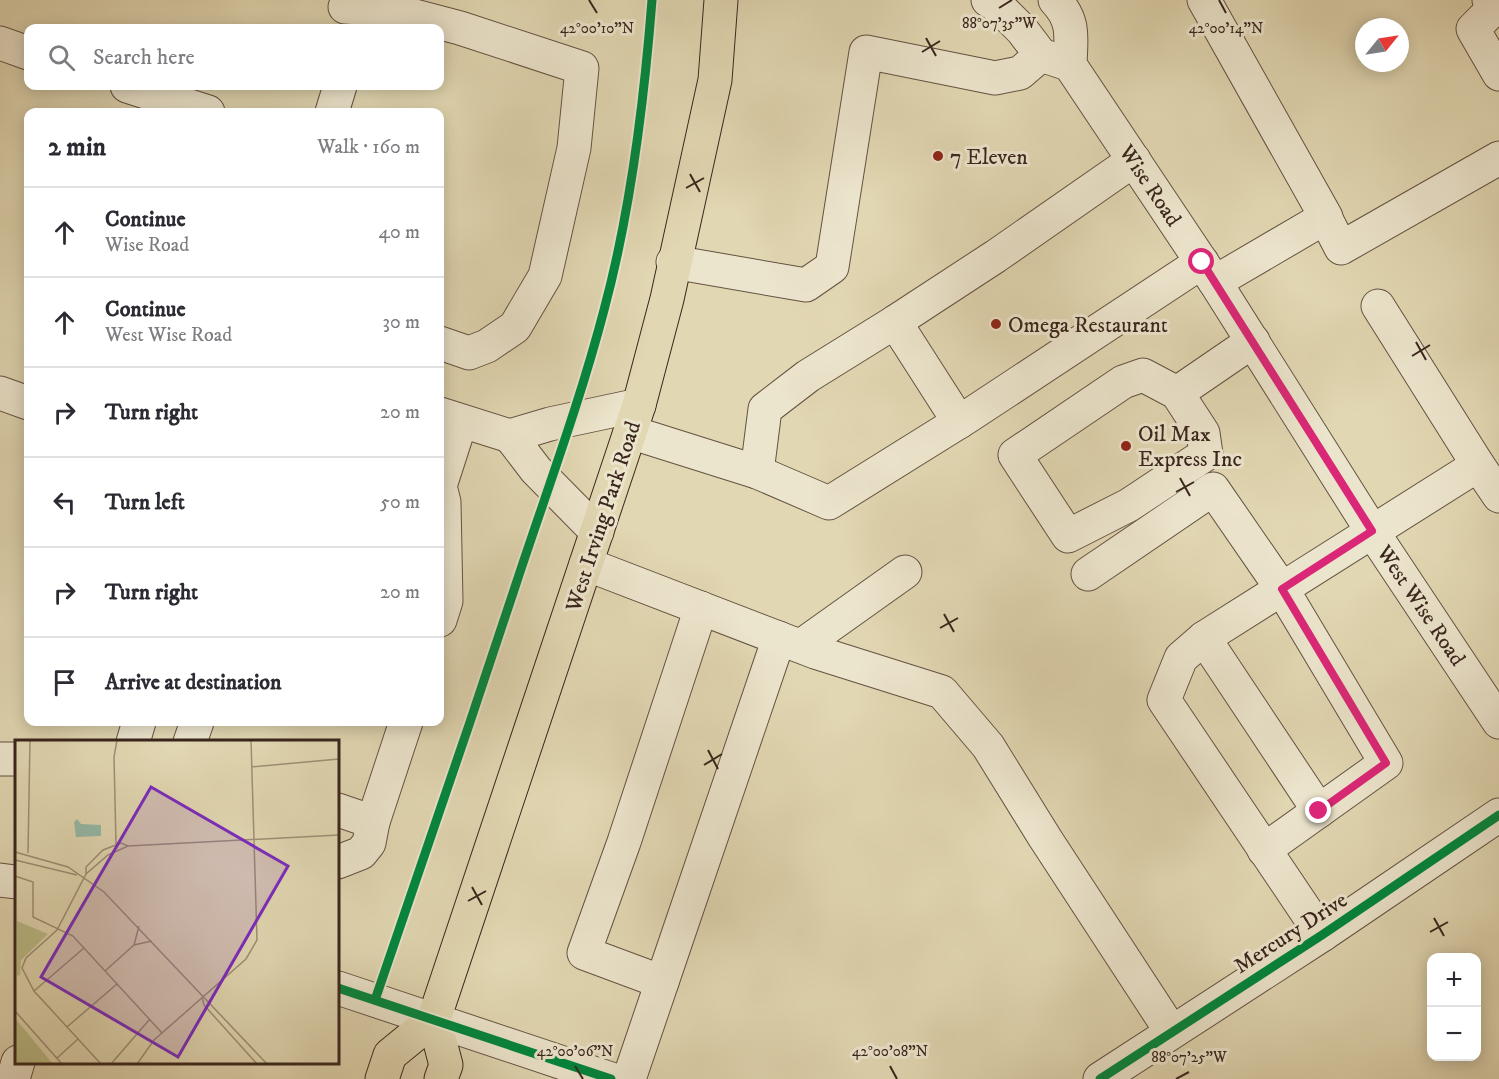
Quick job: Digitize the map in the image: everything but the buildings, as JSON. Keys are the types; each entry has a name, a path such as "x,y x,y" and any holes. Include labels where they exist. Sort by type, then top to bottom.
{"main road":[{"name":"West Irving Park Road","path":"434,1019 634,418 667,299 715,80 721,0"},
{"path":"382,1079 390,1055 434,1019 446,1065 441,1079"}],"street":[{"name":"Wise Road","path":"988,0 1000,8 1055,60 1134,160 1209,272 1306,428"},
{"path":"674,262 806,285 832,267 866,52 995,78 1020,73 1055,60 1072,32 1065,11 1055,0"},
{"path":"1203,0 1326,217 1324,218 1341,248 1499,158"},
{"path":"1489,0 1494,8 1473,28 1499,74"},
{"path":"346,12 392,10 460,28 582,68 574,148 545,276 515,327 487,346 469,353 444,344"},
{"path":"0,43 24,51"},
{"path":"139,90 196,108"},
{"path":"333,108 339,90"},
{"path":"757,472 765,409 808,376 996,256 1134,160"},
{"path":"444,459 450,418 510,436 561,422 634,418 829,503 1209,272 1324,218"},
{"path":"1322,935 1164,700 1181,657 1204,638 1372,531 1493,485 1378,306"},
{"path":"895,322 959,422"},
{"path":"1177,393 1253,341"},
{"path":"1143,375 1177,393 1203,433 1206,454 1129,506 1068,536 1015,455 1123,382 1143,375"},
{"path":"0,393 24,402"},
{"name":"West Wise Road","path":"1306,428 1499,722"},
{"path":"510,436 536,470 597,532"},
{"path":"1088,574 1213,489 1282,589 1386,763 1264,850"},
{"path":"444,502 446,601 444,607"},
{"path":"586,564 790,642 942,692 988,746 1171,1031"},
{"path":"629,1079 662,982 790,642 905,572"},
{"path":"662,982 584,953 624,842 701,608"},
{"path":"1204,638 1319,811"},
{"path":"339,862 361,853 369,843 373,822 405,726"},
{"path":"339,810 373,822"},
{"name":"Mercury Drive","path":"1100,1079 1322,935 1499,815"},
{"path":"0,880 15,882"},
{"path":"339,988 434,1019 592,1076"},
{"path":"13,1079 17,1064"}],"cycle path":[{"path":"375,1000 595,344 622,234 629,195 645,78 652,0"},
{"path":"1100,1079 1322,935 1499,815"},
{"path":"339,988 611,1079"}],"place":[{"name":"7 Eleven","path":"938,156"},
{"name":"Omega Restaurant","path":"996,324"},
{"name":"Oil Max Express Inc","path":"1126,446"}],"route":[{"path":"1202,262 1372,531 1282,589 1386,763 1319,811"}]}
